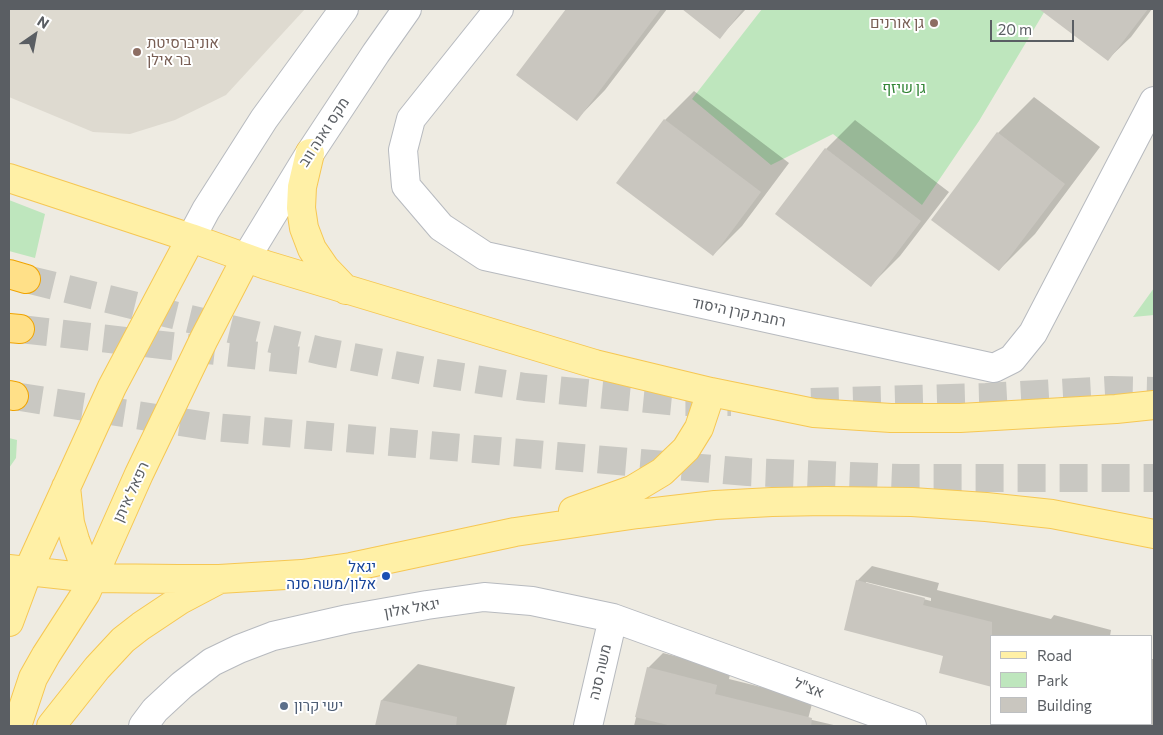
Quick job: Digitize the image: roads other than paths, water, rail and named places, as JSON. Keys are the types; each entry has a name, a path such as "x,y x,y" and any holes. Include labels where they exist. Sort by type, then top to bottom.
{"main road":[{"path":"310,153 302,186 301,208 304,228 312,249 325,268 348,291"},
{"path":"9,178 348,291 595,364 711,392 814,413 890,418 960,418 1154,405"},
{"path":"9,622 16,607 18,570 66,487 112,387 190,238"},
{"name":"רפאל איתן","path":"17,726 33,678 78,606 204,338 246,258"},
{"path":"515,532 632,490 662,472 686,449 699,428 711,392"},
{"path":"66,487 74,540 92,578"},
{"path":"18,570 92,578 220,579 302,574 351,567 515,532 638,514 715,505 826,501 912,502 986,507 1052,514 1154,534"},
{"path":"51,726 97,668 123,640 180,600 220,579"}],"street":[{"path":"190,238 264,119 344,9"},
{"name":"מקס ואנה ווב","path":"246,258 310,153 407,9"},
{"name":"רחבת קרן היסוד","path":"499,9 411,119 403,150 406,186 441,227 485,256 994,368 1012,359 1033,333 1154,101"},
{"name":"יגאל אלון","path":"143,726 166,700 212,662 238,649 282,634 348,619 484,597 532,601 613,618 706,651"},
{"name":"משה סנה","path":"588,726 613,618"},
{"name":"אצ\"ל","path":"706,651 912,726"}],"tunnel":[{"path":"26,279 321,351 430,372 525,387 679,402 731,402"},
{"path":"20,329 304,361"},
{"path":"811,402 986,397 1111,390 1154,391"},
{"path":"14,396 213,427 748,472 901,478 1154,478"}],"place":[{"name":"גן אורנים","path":"934,23"},
{"name":"אוניברסיטת בר אילן","path":"137,52"},
{"name":"יגאל אלון/משה סנה","path":"386,576"},
{"name":"ישי קרון","path":"284,706"}],"park label":[{"name":"גן שיזף","path":"904,88"}]}
